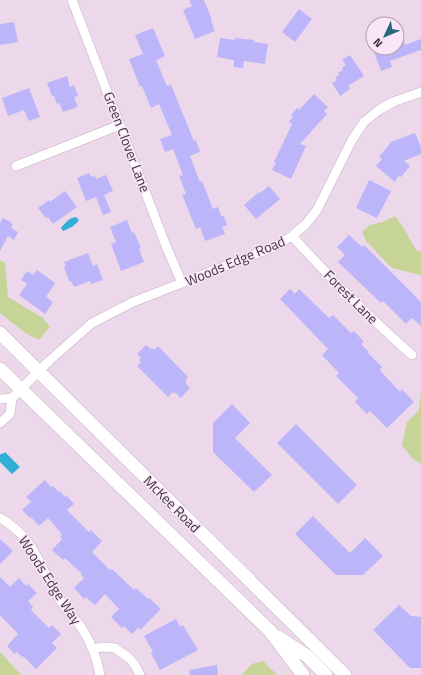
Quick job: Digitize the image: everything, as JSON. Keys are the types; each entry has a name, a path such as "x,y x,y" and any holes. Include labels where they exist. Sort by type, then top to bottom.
{"main road":[{"name":"McKee Road","path":"0,333 34,375 345,675"},
{"name":"McKee Road","path":"0,369 16,394 270,631 303,675"},
{"path":"270,631 307,656 326,675"}],"street":[{"name":"Green Clover Lane","path":"72,0 166,246 182,283"},
{"name":"Woods Edge Road","path":"34,375 92,323 132,302 274,247 292,236 306,224 317,210 352,140 364,122 378,110 393,102 421,92"},
{"path":"16,166 120,125"},
{"name":"Forest Lane","path":"292,236 378,324 412,355"},
{"path":"0,423 10,414 16,394 34,375"},
{"path":"0,398 16,394"},
{"name":"Woods Edge Way","path":"0,518 15,527 38,557 57,596 82,628 93,649 100,675"},
{"path":"93,649 101,647 115,648 129,658 135,665 140,675"}],"green space":[{"path":"395,216 416,250 421,252 421,275 392,268 366,241 362,232 370,225 383,222"},
{"path":"0,260 5,263 8,297 43,318 50,327 39,340 25,333 0,313"},
{"path":"421,392 421,464 412,458 402,445 407,422 419,410"},
{"path":"0,652 21,675 0,675"},
{"path":"263,661 277,675 242,675 252,664"}],"water":[{"path":"76,217 79,220 72,227 63,231 61,228 64,224 69,219"},
{"path":"5,452 20,467 12,474 0,462 0,455"}],"building":[{"path":"189,0 204,0 215,31 195,39 183,10 192,6"},
{"path":"299,9 312,19 295,42 282,32"},
{"path":"14,22 18,42 0,45 0,24"},
{"path":"153,28 165,56 156,60 167,86 171,85 200,152 190,156 213,209 218,207 221,216 224,216 227,225 222,227 225,234 205,241 200,227 196,229 182,195 186,194 179,176 183,175 173,149 165,152 160,139 172,135 159,104 151,108 142,86 140,87 129,59 143,54 135,35"},
{"path":"220,38 254,40 254,42 268,44 265,64 244,61 243,68 234,67 234,60 217,57"},
{"path":"421,39 421,50 405,56 405,45"},
{"path":"350,55 364,76 348,86 350,89 340,96 332,83 337,80 335,78 339,75 338,73 343,70 342,68 346,65 342,60"},
{"path":"375,56 404,56 390,61 392,67 381,71"},
{"path":"67,76 70,87 74,85 78,96 74,97 78,107 63,112 59,103 57,104 54,96 52,96 47,83"},
{"path":"29,88 40,117 29,121 24,110 8,116 2,98"},
{"path":"314,94 328,107 324,111 327,114 300,144 306,146 291,179 272,170 276,163 274,162 292,124 289,122 293,117 291,115 297,108 299,110"},
{"path":"415,133 421,147 421,154 404,161 410,166 401,177 398,176 395,182 376,166 382,159 379,157 391,142"},
{"path":"89,173 91,177 95,176 96,179 106,175 113,191 104,195 111,212 103,215 96,197 86,201 77,178"},
{"path":"369,180 391,191 377,218 356,208"},
{"path":"269,186 280,199 256,219 244,205 259,192 260,193"},
{"path":"65,191 77,207 53,224 38,208 49,200 50,202"},
{"path":"3,218 12,223 13,225 11,228 18,232 14,240 8,236 0,251 0,223"},
{"path":"127,220 132,233 134,232 141,248 139,249 144,262 121,271 111,244 116,242 110,227"},
{"path":"349,235 362,247 364,245 421,302 421,326 412,318 406,324 383,301 381,303 338,262 345,255 337,247"},
{"path":"88,253 93,266 97,264 103,280 91,284 90,281 74,287 71,281 69,281 64,267 66,266 64,262"},
{"path":"37,270 55,283 46,297 53,302 45,314 19,295 27,284 21,280 27,271 33,275"},
{"path":"290,289 295,294 299,289 329,318 333,315 351,333 354,331 364,342 361,344 369,352 368,353 382,367 380,370 400,392 402,389 414,402 387,428 370,411 367,414 355,402 358,398 336,376 339,373 322,355 328,349 280,299"},
{"path":"146,345 154,350 158,346 188,377 185,380 187,382 185,383 190,388 181,398 175,392 168,397 137,366 141,362 139,360 141,358 137,354"},
{"path":"232,404 250,423 235,438 272,475 254,492 213,452 213,423"},
{"path":"296,424 357,485 338,504 277,443"},
{"path":"45,480 51,487 53,486 59,492 60,491 65,497 67,496 74,504 67,510 89,532 91,530 102,541 92,552 110,570 112,569 134,590 136,588 161,609 140,630 139,627 132,634 124,626 122,628 111,617 119,609 105,594 95,605 86,597 84,599 74,588 84,578 81,575 82,574 65,558 63,560 52,550 62,539 60,537 62,534 48,518 39,526 22,510 31,502 26,497"},
{"path":"313,516 350,553 365,538 383,556 363,575 336,575 295,534"},
{"path":"0,539 13,551 0,564"},
{"path":"0,577 10,587 19,578 26,586 28,584 37,593 28,601 33,607 31,610 49,628 52,625 61,634 52,643 57,648 36,669 23,656 22,657 17,652 14,654 7,646 18,634 0,615"},
{"path":"399,605 411,616 421,617 421,668 410,668 373,630"},
{"path":"176,619 180,627 183,625 198,650 160,670 151,653 153,652 144,636"},
{"path":"217,665 218,675 190,675 189,670"}]}
